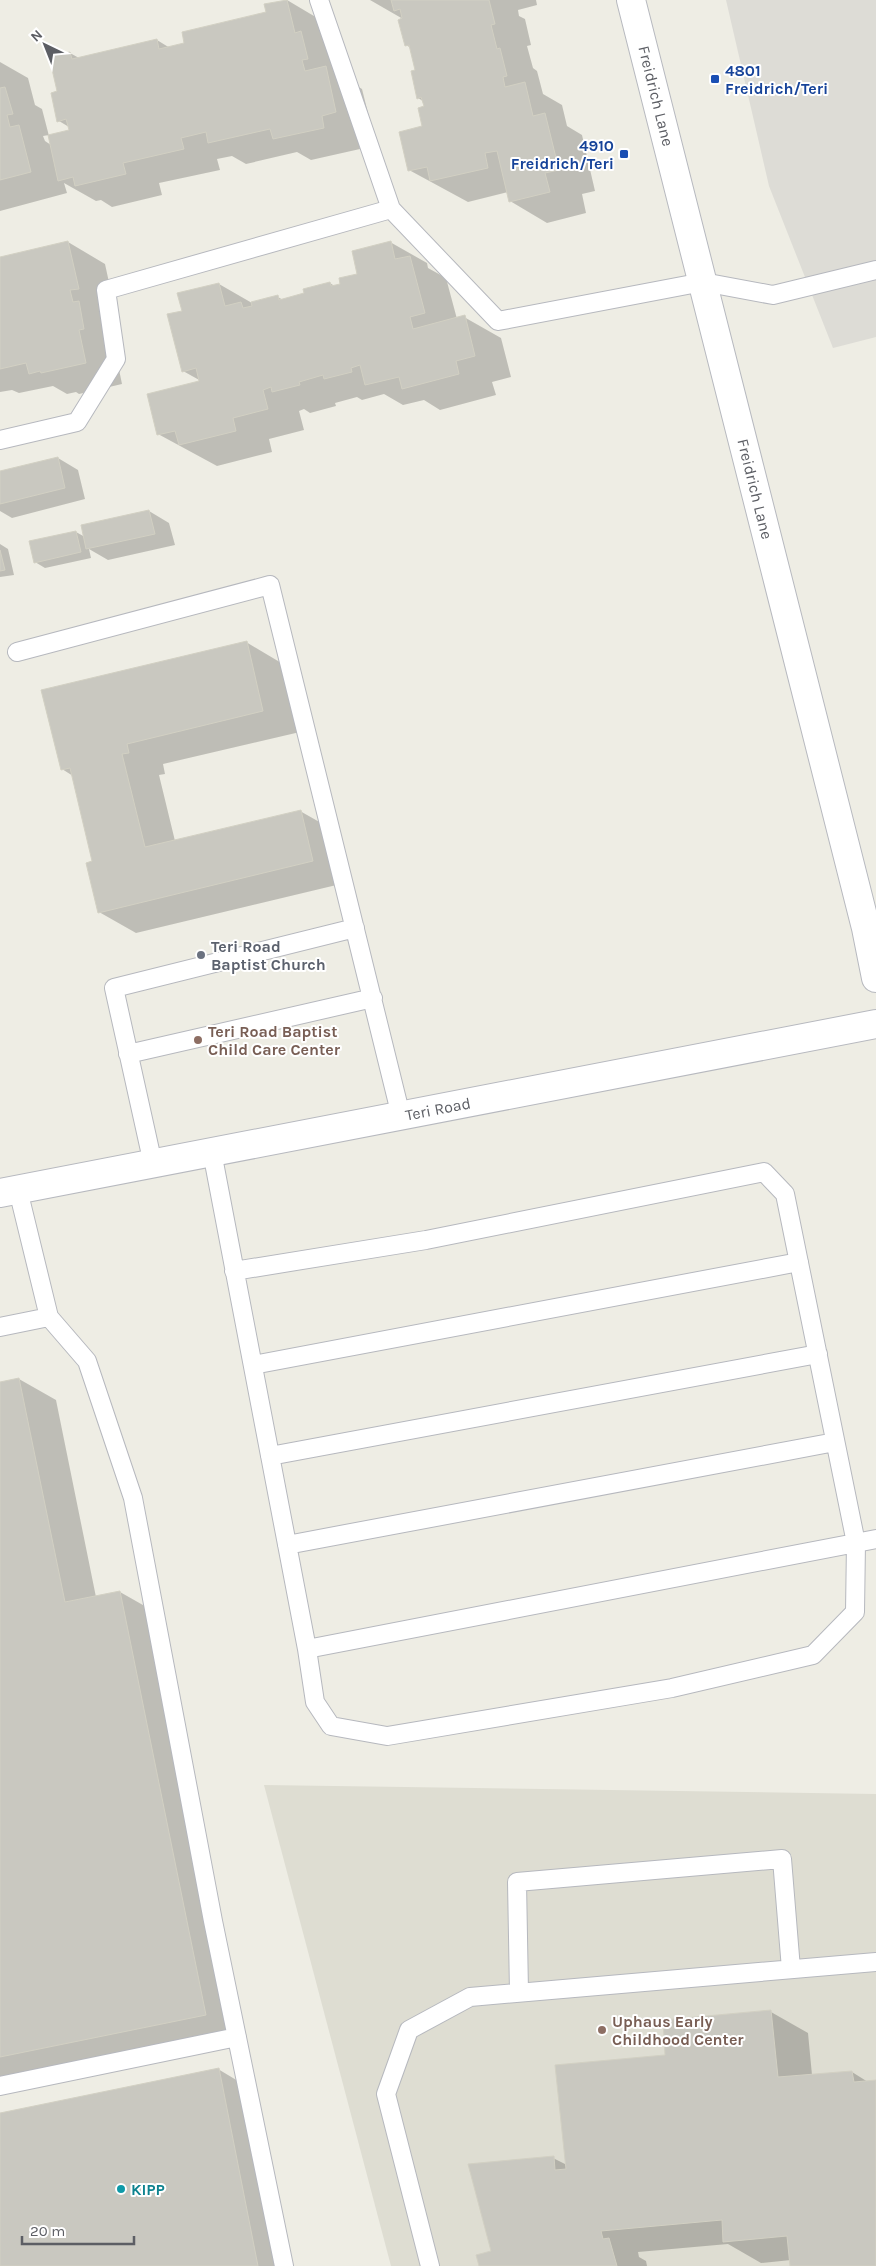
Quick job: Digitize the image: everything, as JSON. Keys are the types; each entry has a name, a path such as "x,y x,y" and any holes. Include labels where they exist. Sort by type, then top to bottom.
{"street":[{"name":"Freidrich Lane","path":"631,0 866,928 876,978"},
{"name":"Teri Road","path":"9,1192 876,1024"}],"lane":[{"path":"319,0 391,209 498,321 703,282 773,295 876,270"},
{"path":"0,440 77,422 116,360 106,290 391,209"},
{"path":"18,652 270,585 401,1116"},
{"path":"153,1164 114,988 355,928"},
{"path":"128,1054 372,998"},
{"path":"212,1152 234,1271 307,1649 315,1702 331,1726 387,1736 672,1688 813,1656 855,1612 856,1543 785,1194 764,1172 426,1240 234,1271"},
{"path":"9,1192 49,1317 87,1360 133,1498 212,1920 284,2266"},
{"path":"253,1365 799,1262"},
{"path":"0,1327 49,1317"},
{"path":"270,1456 818,1354"},
{"path":"287,1545 836,1442"},
{"path":"307,1649 876,1539"},
{"path":"519,1992 517,1882 762,1860 782,1859 791,1969"},
{"path":"430,2266 386,2094 409,2030 470,1997 876,1962"},
{"path":"0,2086 237,2037"}],"shaded area":[{"path":"726,0 876,0 876,337 833,348 769,186"},
{"name":"Uphaus Early Childhood Center","path":"264,1785 876,1794 876,2266 391,2266"}],"building":[{"path":"287,0 295,33 301,31 308,59 302,60 305,71 326,66 336,112 322,116 324,128 273,139 270,129 208,143 206,132 181,138 184,149 123,163 126,174 75,186 73,177 58,181 48,135 69,130 66,119 57,122 51,93 57,91 49,56 70,52 72,59 157,39 159,49 184,43 182,32 266,12 264,4"},
{"path":"391,0 489,0 495,24 491,25 497,49 500,48 507,76 503,77 505,87 525,82 533,116 545,113 559,170 545,173 550,192 509,202 497,151 485,153 488,168 430,181 427,167 408,171 399,132 422,126 418,108 424,106 421,97 417,99 411,71 415,70 409,45 405,46 398,20 402,18 400,9 394,11"},
{"path":"5,87 13,114 7,115 10,127 19,125 31,172 0,180 0,88"},
{"path":"68,241 79,289 70,290 73,302 79,301 84,329 79,330 86,363 29,374 26,363 0,369 0,257"},
{"path":"391,241 395,259 410,256 425,313 410,317 413,329 465,315 475,356 456,361 459,374 402,389 399,377 365,385 360,365 351,368 352,372 324,379 323,375 299,382 300,385 272,392 271,387 263,390 268,409 233,418 236,431 179,445 175,431 157,435 147,394 199,381 196,368 182,372 167,314 182,311 177,293 219,283 225,306 241,302 243,308 252,306 251,302 278,295 279,300 304,293 303,289 330,282 331,286 340,284 339,278 357,274 352,251"},
{"path":"58,457 65,488 0,504 0,471"},
{"path":"149,510 155,534 86,549 81,525"},
{"path":"76,531 81,552 34,563 29,541"},
{"path":"0,550 5,570 0,571"},
{"path":"247,641 263,711 127,744 129,753 122,754 145,847 301,810 313,861 98,913 86,863 92,861 70,768 61,770 41,690"},
{"path":"19,1378 65,1602 120,1591 206,2015 0,2057 0,1382"},
{"path":"771,2010 778,2077 852,2071 854,2082 876,2080 876,2266 790,2266 787,2236 723,2242 722,2220 601,2231 603,2239 609,2238 617,2266 479,2266 476,2255 491,2251 468,2164 554,2156 555,2170 566,2169 555,2065 665,2055 663,2020"},
{"name":"KIPP","path":"219,2068 258,2266 0,2266 0,2113"}],"place":[{"name":"4801 Freidrich/Teri","path":"715,79"},
{"name":"4910 Freidrich/Teri","path":"624,154"},
{"name":"Teri Road Baptist Church","path":"201,955"},
{"name":"Teri Road Baptist Child Care Center","path":"198,1040"},
{"name":"Uphaus Early Childhood Center","path":"602,2030"},
{"name":"KIPP","path":"121,2189"}]}
